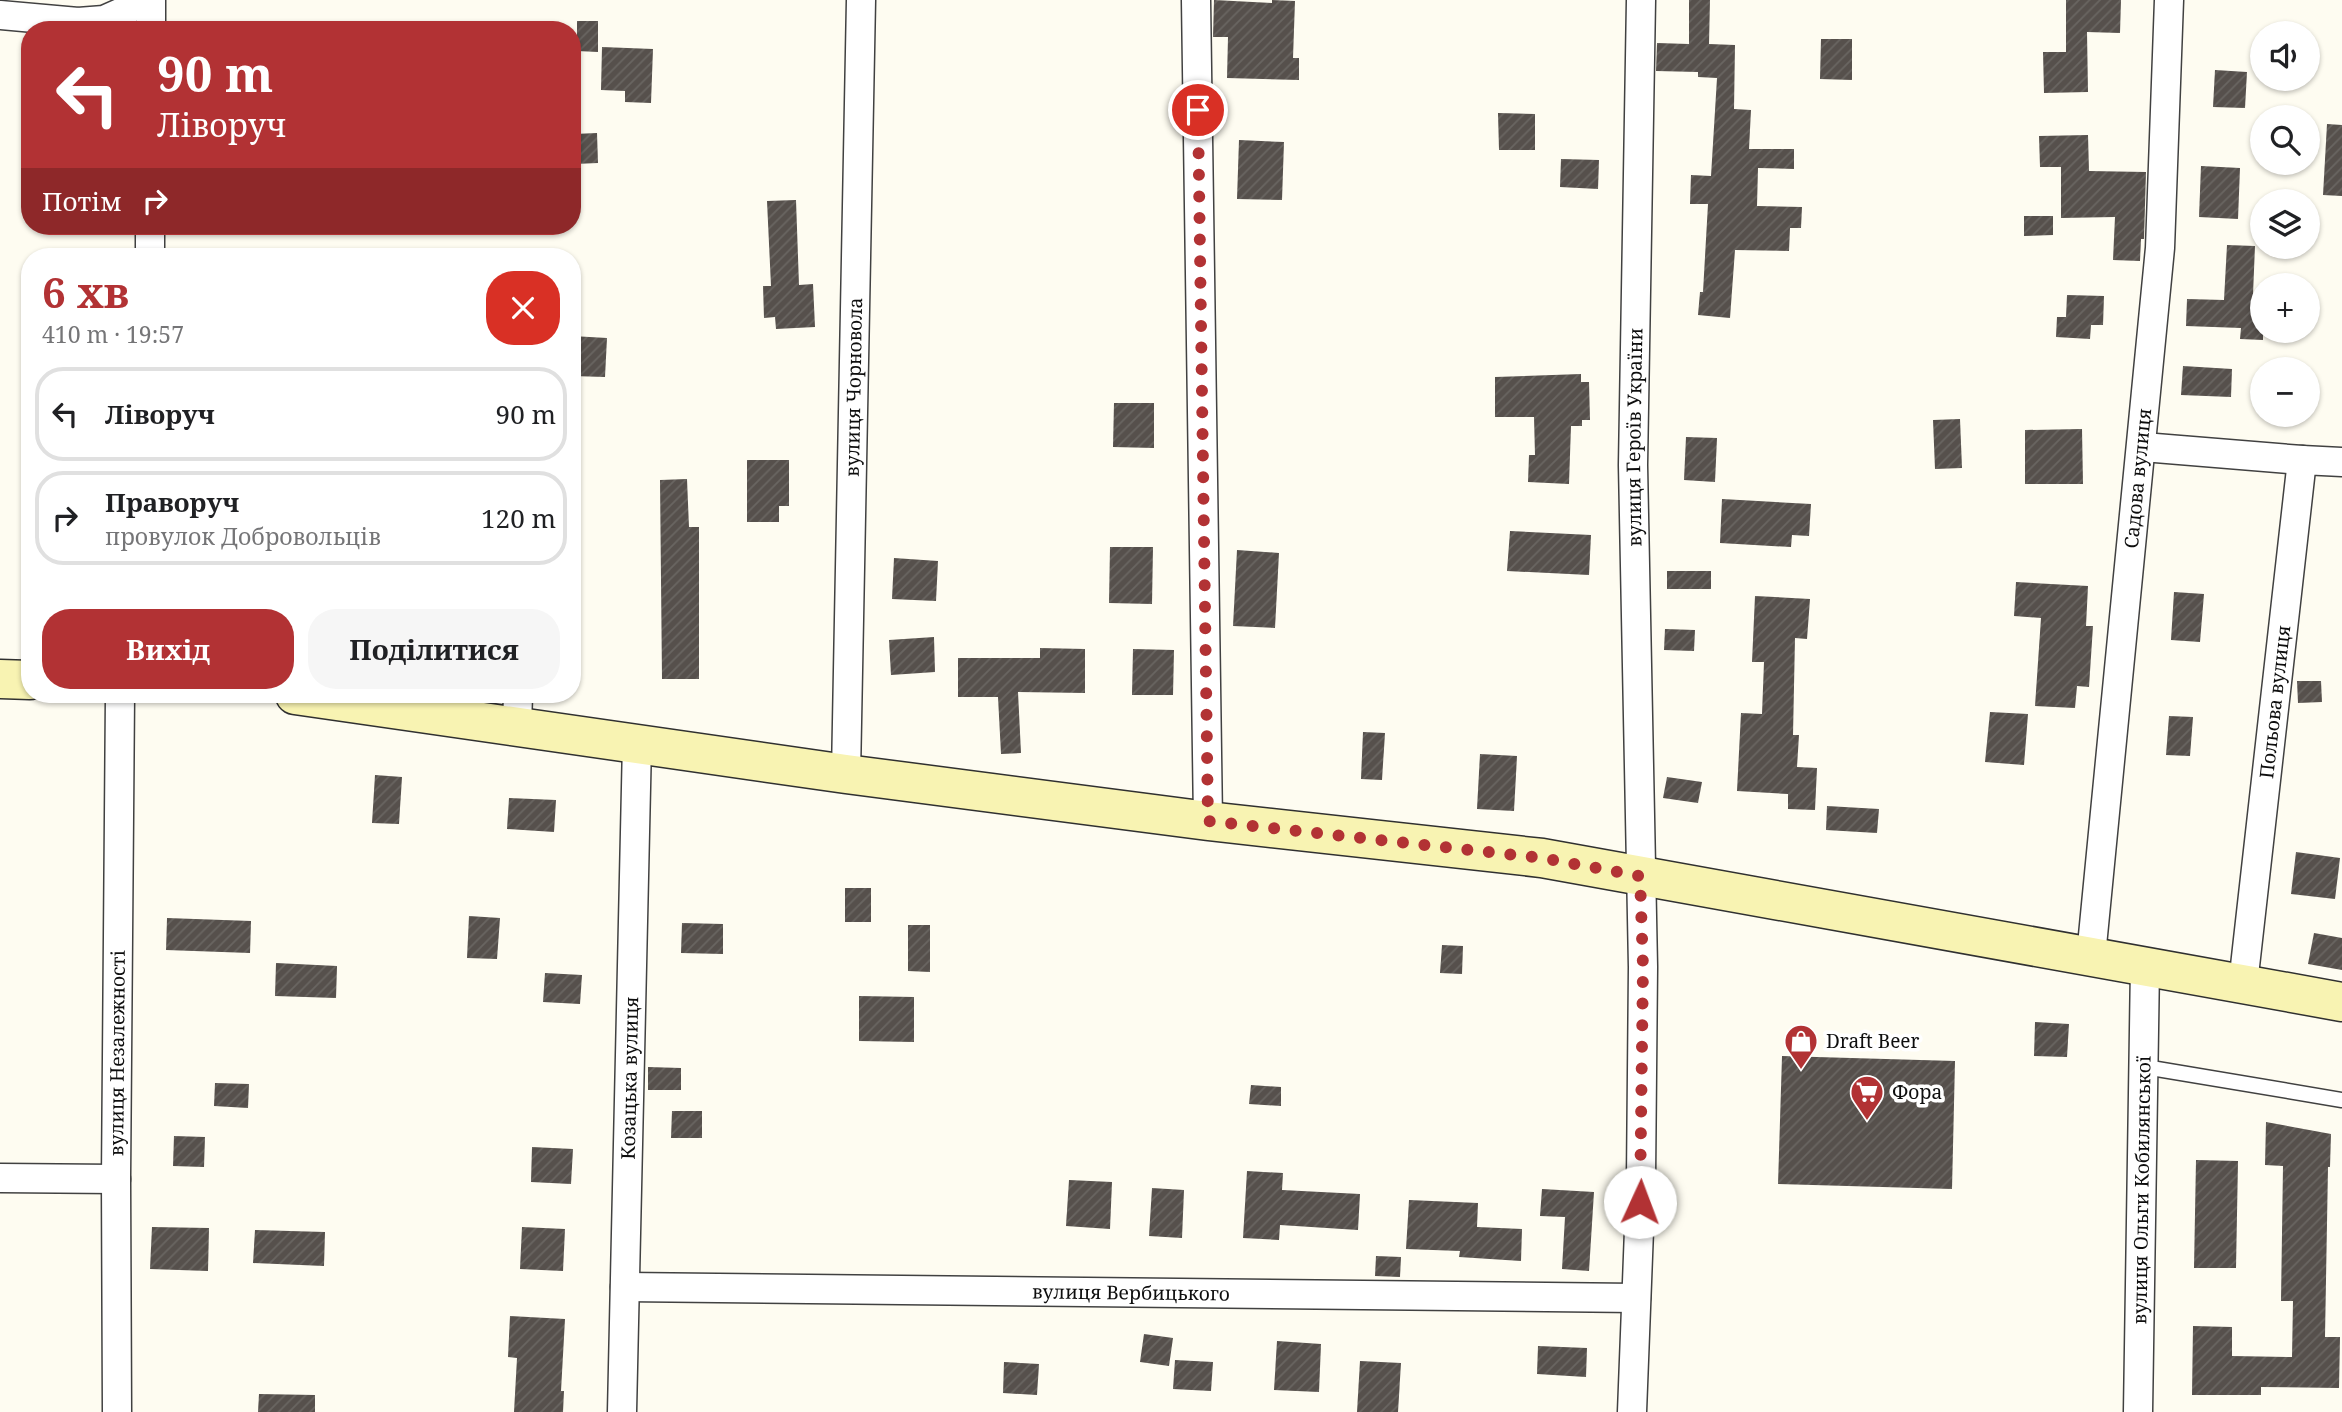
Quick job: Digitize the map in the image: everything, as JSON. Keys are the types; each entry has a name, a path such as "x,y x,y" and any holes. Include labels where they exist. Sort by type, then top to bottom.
{"street":[{"path":"91,21 104,20 150,0 151,21"},
{"name":"вулиця Чорновола","path":"846,774 861,0"},
{"path":"1196,0 1208,821"},
{"name":"вулиця Героїв України","path":"1632,1412 1641,1165 1643,967 1633,465 1642,0"},
{"name":"Садова вулиця","path":"2091,956 2143,447 2160,248 2169,0"},
{"path":"0,15 67,21"},
{"path":"2143,447 2342,462"},
{"name":"Польова вулиця","path":"2243,984 2302,460"},
{"path":"0,679 21,680"},
{"name":"вулиця Незалежності","path":"117,1412 120,703"},
{"path":"413,703 517,710 638,743 846,774 1208,821 1542,858 2342,1002"},
{"name":"Козацька вулиця","path":"622,1412 638,743"},
{"name":"вулиця Ольги Кобилянської","path":"2137,1412 2145,966"},
{"path":"0,1178 116,1179"},
{"name":"вулиця Вербицького","path":"625,1287 1636,1298"}],"lane":[{"path":"2145,1067 2342,1100"}],"building":[{"path":"1214,0 1272,3 1272,0 1295,1 1293,58 1299,58 1299,80 1227,78 1228,37 1213,37"},
{"path":"1689,0 1710,0 1709,44 1735,45 1734,109 1751,110 1749,149 1794,149 1794,169 1758,168 1757,206 1802,207 1801,228 1790,228 1789,251 1735,250 1730,318 1698,315 1700,292 1703,292 1708,204 1690,204 1691,175 1711,176 1717,78 1698,77 1698,72 1656,71 1657,43 1689,44"},
{"path":"2066,0 2121,0 2120,33 2087,32 2088,92 2044,93 2043,52 2066,52"},
{"path":"581,21 598,21 598,52 581,51"},
{"path":"1821,39 1852,39 1852,80 1820,79"},
{"path":"602,47 653,49 651,103 625,102 625,91 601,90"},
{"path":"2215,70 2247,72 2245,108 2213,107"},
{"path":"1498,113 1535,114 1535,150 1499,150"},
{"path":"2327,124 2342,125 2342,196 2323,195"},
{"path":"597,133 598,163 581,164 581,134"},
{"path":"2088,135 2089,171 2146,172 2144,239 2141,239 2140,261 2113,260 2115,217 2061,218 2061,167 2040,167 2039,136"},
{"path":"1239,140 1284,142 1282,200 1237,199"},
{"path":"1561,159 1599,160 1598,189 1560,187"},
{"path":"2201,166 2240,168 2238,219 2199,217"},
{"path":"796,200 799,285 813,284 815,327 776,329 775,317 764,318 763,286 771,286 767,201"},
{"path":"2024,216 2053,216 2053,235 2024,236"},
{"path":"2227,245 2250,246 2250,259 2254,259 2254,273 2250,273 2250,339 2240,339 2241,328 2186,326 2187,299 2224,300"},
{"path":"2067,295 2104,296 2103,325 2091,325 2090,339 2056,337 2057,317 2066,317"},
{"path":"581,337 607,338 605,377 581,376"},
{"path":"2183,366 2232,369 2231,397 2181,395"},
{"path":"1581,374 1581,382 1589,382 1590,420 1582,420 1582,426 1571,426 1569,484 1528,482 1529,455 1535,455 1534,417 1495,417 1495,377"},
{"path":"1114,403 1154,403 1154,448 1113,447"},
{"path":"1960,419 1962,468 1935,469 1933,420"},
{"path":"2082,429 2083,484 2025,484 2025,430"},
{"path":"1686,437 1717,438 1715,482 1684,480"},
{"path":"747,460 789,460 789,506 779,506 779,522 747,522"},
{"path":"687,479 689,527 699,527 699,679 662,679 660,480"},
{"path":"1722,499 1811,504 1809,536 1792,535 1791,547 1720,543"},
{"path":"1510,531 1591,535 1589,575 1507,571"},
{"path":"1110,547 1153,547 1152,604 1109,603"},
{"path":"1237,550 1279,553 1275,628 1233,626"},
{"path":"894,558 938,561 936,601 892,599"},
{"path":"1667,571 1711,571 1711,589 1667,589"},
{"path":"2016,582 2088,586 2086,626 2093,626 2089,687 2077,686 2075,708 2035,706 2041,618 2014,616"},
{"path":"2174,592 2204,594 2200,642 2171,640"},
{"path":"1755,596 1810,599 1807,639 1795,638 1793,735 1799,735 1797,767 1817,768 1815,810 1788,809 1788,794 1737,791 1741,713 1762,714 1764,662 1752,662"},
{"path":"1665,629 1695,630 1694,651 1664,650"},
{"path":"934,637 935,672 891,675 889,640"},
{"path":"1040,648 1085,649 1085,693 1018,692 1021,753 1001,754 998,697 958,697 958,658 1040,658"},
{"path":"1133,649 1174,650 1173,695 1132,695"},
{"path":"2297,681 2321,681 2322,702 2298,703"},
{"path":"1990,712 2028,714 2024,765 1985,762"},
{"path":"2169,716 2193,717 2190,756 2166,755"},
{"path":"1363,732 1385,733 1382,780 1361,779"},
{"path":"1480,754 1517,756 1514,811 1477,809"},
{"path":"375,775 402,777 399,824 372,823"},
{"path":"1667,777 1702,782 1698,803 1663,798"},
{"path":"509,798 556,800 554,832 507,829"},
{"path":"1827,806 1879,809 1877,833 1826,830"},
{"path":"2296,852 2340,858 2335,899 2291,894"},
{"path":"845,888 871,888 871,922 845,922"},
{"path":"469,916 500,918 497,959 467,958"},
{"path":"167,918 251,921 250,953 166,950"},
{"path":"682,923 723,924 723,954 681,953"},
{"path":"908,925 930,925 930,972 908,971"},
{"path":"2314,933 2342,938 2342,970 2308,964"},
{"path":"1442,945 1463,946 1462,974 1440,973"},
{"path":"276,963 337,966 336,998 275,996"},
{"path":"545,973 582,975 580,1004 543,1002"},
{"path":"859,996 914,997 914,1042 859,1041"},
{"path":"2035,1022 2069,1024 2067,1057 2034,1056"},
{"name":"Фора","path":"1782,1056 1955,1061 1952,1189 1778,1184"},
{"path":"648,1067 681,1068 681,1090 648,1090"},
{"path":"215,1083 249,1084 248,1108 214,1106"},
{"path":"1251,1085 1281,1087 1281,1106 1249,1104"},
{"path":"672,1111 702,1111 702,1138 671,1138"},
{"path":"2266,1122 2331,1134 2325,1337 2340,1337 2339,1388 2261,1387 2261,1395 2192,1395 2193,1326 2232,1327 2232,1356 2292,1357 2293,1301 2281,1301 2283,1166 2265,1165"},
{"path":"174,1136 205,1137 204,1167 173,1166"},
{"path":"532,1147 573,1149 571,1184 531,1182"},
{"path":"2196,1160 2238,1161 2236,1268 2194,1268"},
{"path":"1247,1171 1283,1173 1282,1190 1360,1194 1358,1230 1280,1225 1279,1240 1243,1238"},
{"path":"1069,1180 1112,1182 1110,1229 1066,1226"},
{"path":"1152,1188 1184,1190 1182,1238 1149,1236"},
{"path":"1542,1189 1594,1192 1589,1271 1562,1269 1565,1217 1540,1216"},
{"path":"1409,1200 1478,1203 1477,1227 1522,1229 1521,1261 1459,1257 1460,1251 1406,1249"},
{"path":"152,1227 209,1228 208,1271 150,1269"},
{"path":"522,1227 565,1229 563,1271 520,1269"},
{"path":"255,1230 325,1232 324,1266 253,1263"},
{"path":"1376,1256 1401,1257 1400,1277 1375,1276"},
{"path":"510,1316 565,1319 561,1391 564,1391 563,1412 514,1412 517,1358 508,1357"},
{"path":"1144,1334 1173,1338 1169,1366 1140,1362"},
{"path":"1277,1341 1321,1344 1319,1392 1274,1390"},
{"path":"1538,1346 1587,1348 1586,1377 1537,1374"},
{"path":"1175,1360 1213,1362 1211,1391 1173,1389"},
{"path":"1360,1361 1401,1363 1398,1412 1357,1412"},
{"path":"1004,1362 1039,1364 1037,1395 1003,1393"},
{"path":"259,1394 315,1395 315,1412 258,1412"}],"place":[{"name":"Draft Beer","path":"1801,1071"},
{"name":"Фора","path":"1867,1122"}],"route":[{"path":"1198,110 1208,821 1542,858 1640,876 1643,967 1640,1202"}]}
